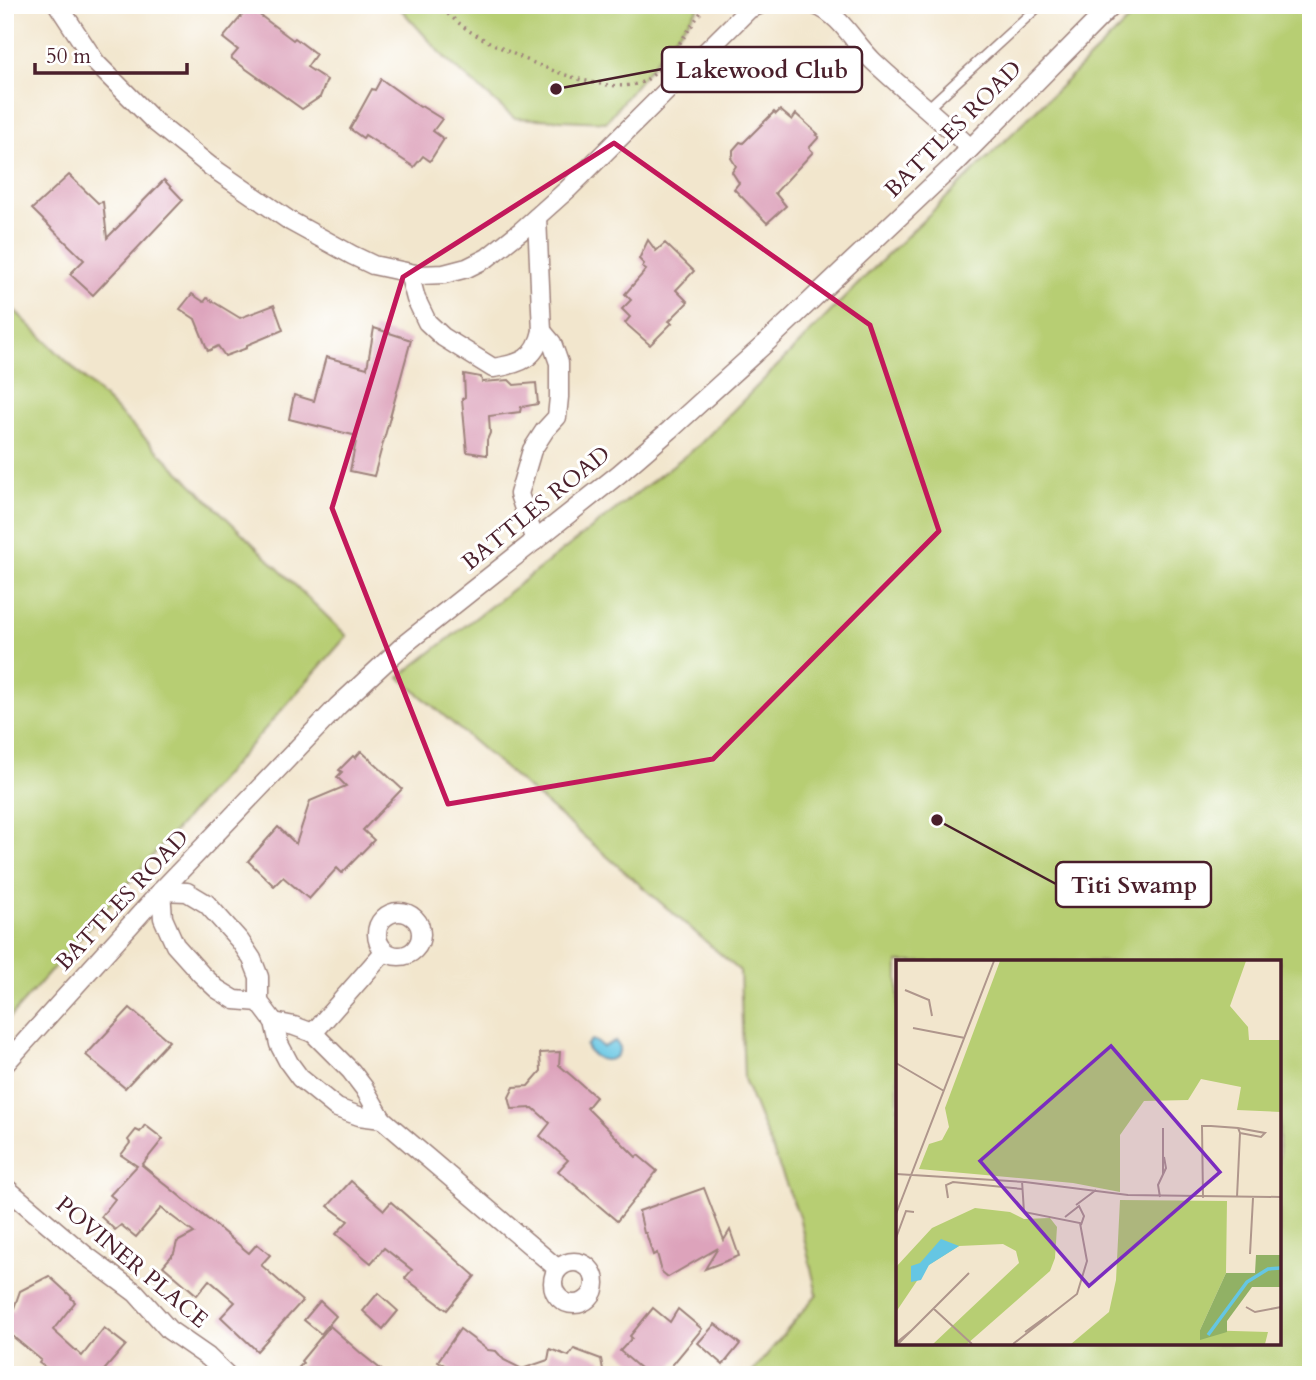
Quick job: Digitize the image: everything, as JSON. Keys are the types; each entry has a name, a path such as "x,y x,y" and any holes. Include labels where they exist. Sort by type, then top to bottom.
{"street":[{"path":"58,5 96,63 155,122 210,166 289,220 352,255 373,265 420,275 444,274 467,268 487,258 568,189 749,9 759,5"},
{"path":"815,5 841,22 872,60 970,148"},
{"name":"BATTLES ROAD","path":"5,1064 160,891 338,706 406,643 619,474 680,421 970,148 1112,5"},
{"path":"409,273 416,299 427,322 443,337 493,368 509,366 525,359 539,346 542,331 537,217"},
{"path":"535,541 519,494 533,450 557,417 559,397 559,363 552,343 542,331"},
{"path":"259,1002 235,1000 217,989 192,964 175,944 163,918 160,891 187,892 207,904 240,941 259,978 259,1002 274,1022 279,1044 300,1078 337,1108 359,1116 382,1119"},
{"path":"313,1033 385,951"},
{"path":"274,1022 313,1033 351,1071 382,1119 558,1269"},
{"name":"POVINER PLACE","path":"5,1187 85,1255 136,1293 169,1330 208,1357 227,1375"}],"lane":[{"path":"928,108 1040,5"}],"path":[{"path":"437,5 469,31 526,60 573,77 605,85 629,86 646,80 662,66 706,5"}],"highlighted area":[{"path":"614,143 870,325 939,531 713,759 448,804 332,508 403,277"}],"green space":[{"path":"397,5 701,5 606,122 514,118 446,59"},
{"path":"1144,5 1311,5 1311,1375 750,1375 817,1294 799,1216 744,1079 740,971 399,677 699,445 869,273"},
{"path":"5,301 347,636 5,1023"}],"water":[{"path":"591,1040 603,1047 615,1041 620,1047 618,1053 610,1060 599,1059 586,1046"}],"building":[{"path":"249,7 316,54 307,67 327,80 320,97 302,109 231,58 238,50 223,38"},
{"path":"381,79 442,119 433,131 444,139 430,161 423,156 414,167 365,135 363,138 350,129 372,89 375,90"},
{"path":"780,110 792,120 796,114 819,137 809,148 813,152 775,193 786,206 767,223 734,189 739,183 732,172 736,166 731,158 733,150 740,142 743,143 774,112 776,114"},
{"path":"69,175 98,203 103,202 107,238 164,180 183,200 93,295 70,274 84,260 32,209"},
{"path":"648,240 656,251 665,243 694,271 676,290 688,302 650,345 625,323 630,317 622,309 631,300 625,294 646,270 639,259"},
{"path":"192,294 204,302 207,298 240,318 274,305 283,330 225,356 218,346 208,351 195,319 180,309"},
{"path":"374,328 411,340 374,476 350,471 357,436 289,419 294,395 314,401 326,357 367,368"},
{"path":"464,374 481,377 482,382 509,380 514,385 536,383 538,404 521,407 520,412 489,416 487,455 467,452 462,399 465,397"},
{"path":"361,751 402,789 363,830 374,840 342,873 337,868 309,899 283,877 274,886 248,861 278,827 296,844 310,801 346,786 337,777 342,772 339,770"},
{"path":"130,1008 169,1041 125,1088 86,1055"},
{"path":"560,1052 559,1065 596,1097 587,1108 636,1157 638,1155 657,1171 617,1221 558,1171 568,1160 540,1136 550,1123 533,1108 512,1109 509,1097 514,1087 528,1086 541,1071 540,1053"},
{"path":"145,1125 163,1139 142,1165 249,1253 257,1244 270,1255 261,1265 302,1301 257,1351 221,1317 235,1302 209,1280 197,1295 163,1266 174,1253 177,1242 194,1233 161,1208 136,1237 121,1225 115,1230 101,1217 115,1199 110,1195 137,1166 121,1155 136,1130 140,1132"},
{"path":"351,1181 384,1210 391,1202 475,1276 447,1310 405,1278 412,1270 384,1248 371,1263 336,1234 348,1221 328,1206"},
{"path":"704,1188 724,1240 730,1230 739,1256 705,1269 718,1248 668,1277 662,1272 657,1253 653,1255 639,1211"},
{"path":"49,1276 75,1302 53,1330 82,1356 104,1328 126,1345 100,1375 57,1375 39,1363 41,1360 5,1330 5,1305 13,1311 20,1291"},
{"path":"378,1293 398,1311 383,1329 363,1311"},
{"path":"320,1301 336,1316 321,1334 304,1320"},
{"path":"653,1308 670,1322 678,1309 702,1329 664,1375 648,1375 620,1351"},
{"path":"715,1324 740,1344 723,1365 698,1343"},
{"path":"330,1326 363,1355 388,1375 292,1375"},
{"path":"460,1329 488,1350 496,1351 504,1360 522,1369 548,1360 550,1349 569,1356 574,1349 601,1359 604,1375 448,1375 451,1369 438,1361"}],"place":[{"name":"Lakewood Club","path":"556,89"},
{"name":"Titi Swamp","path":"937,820"}]}
